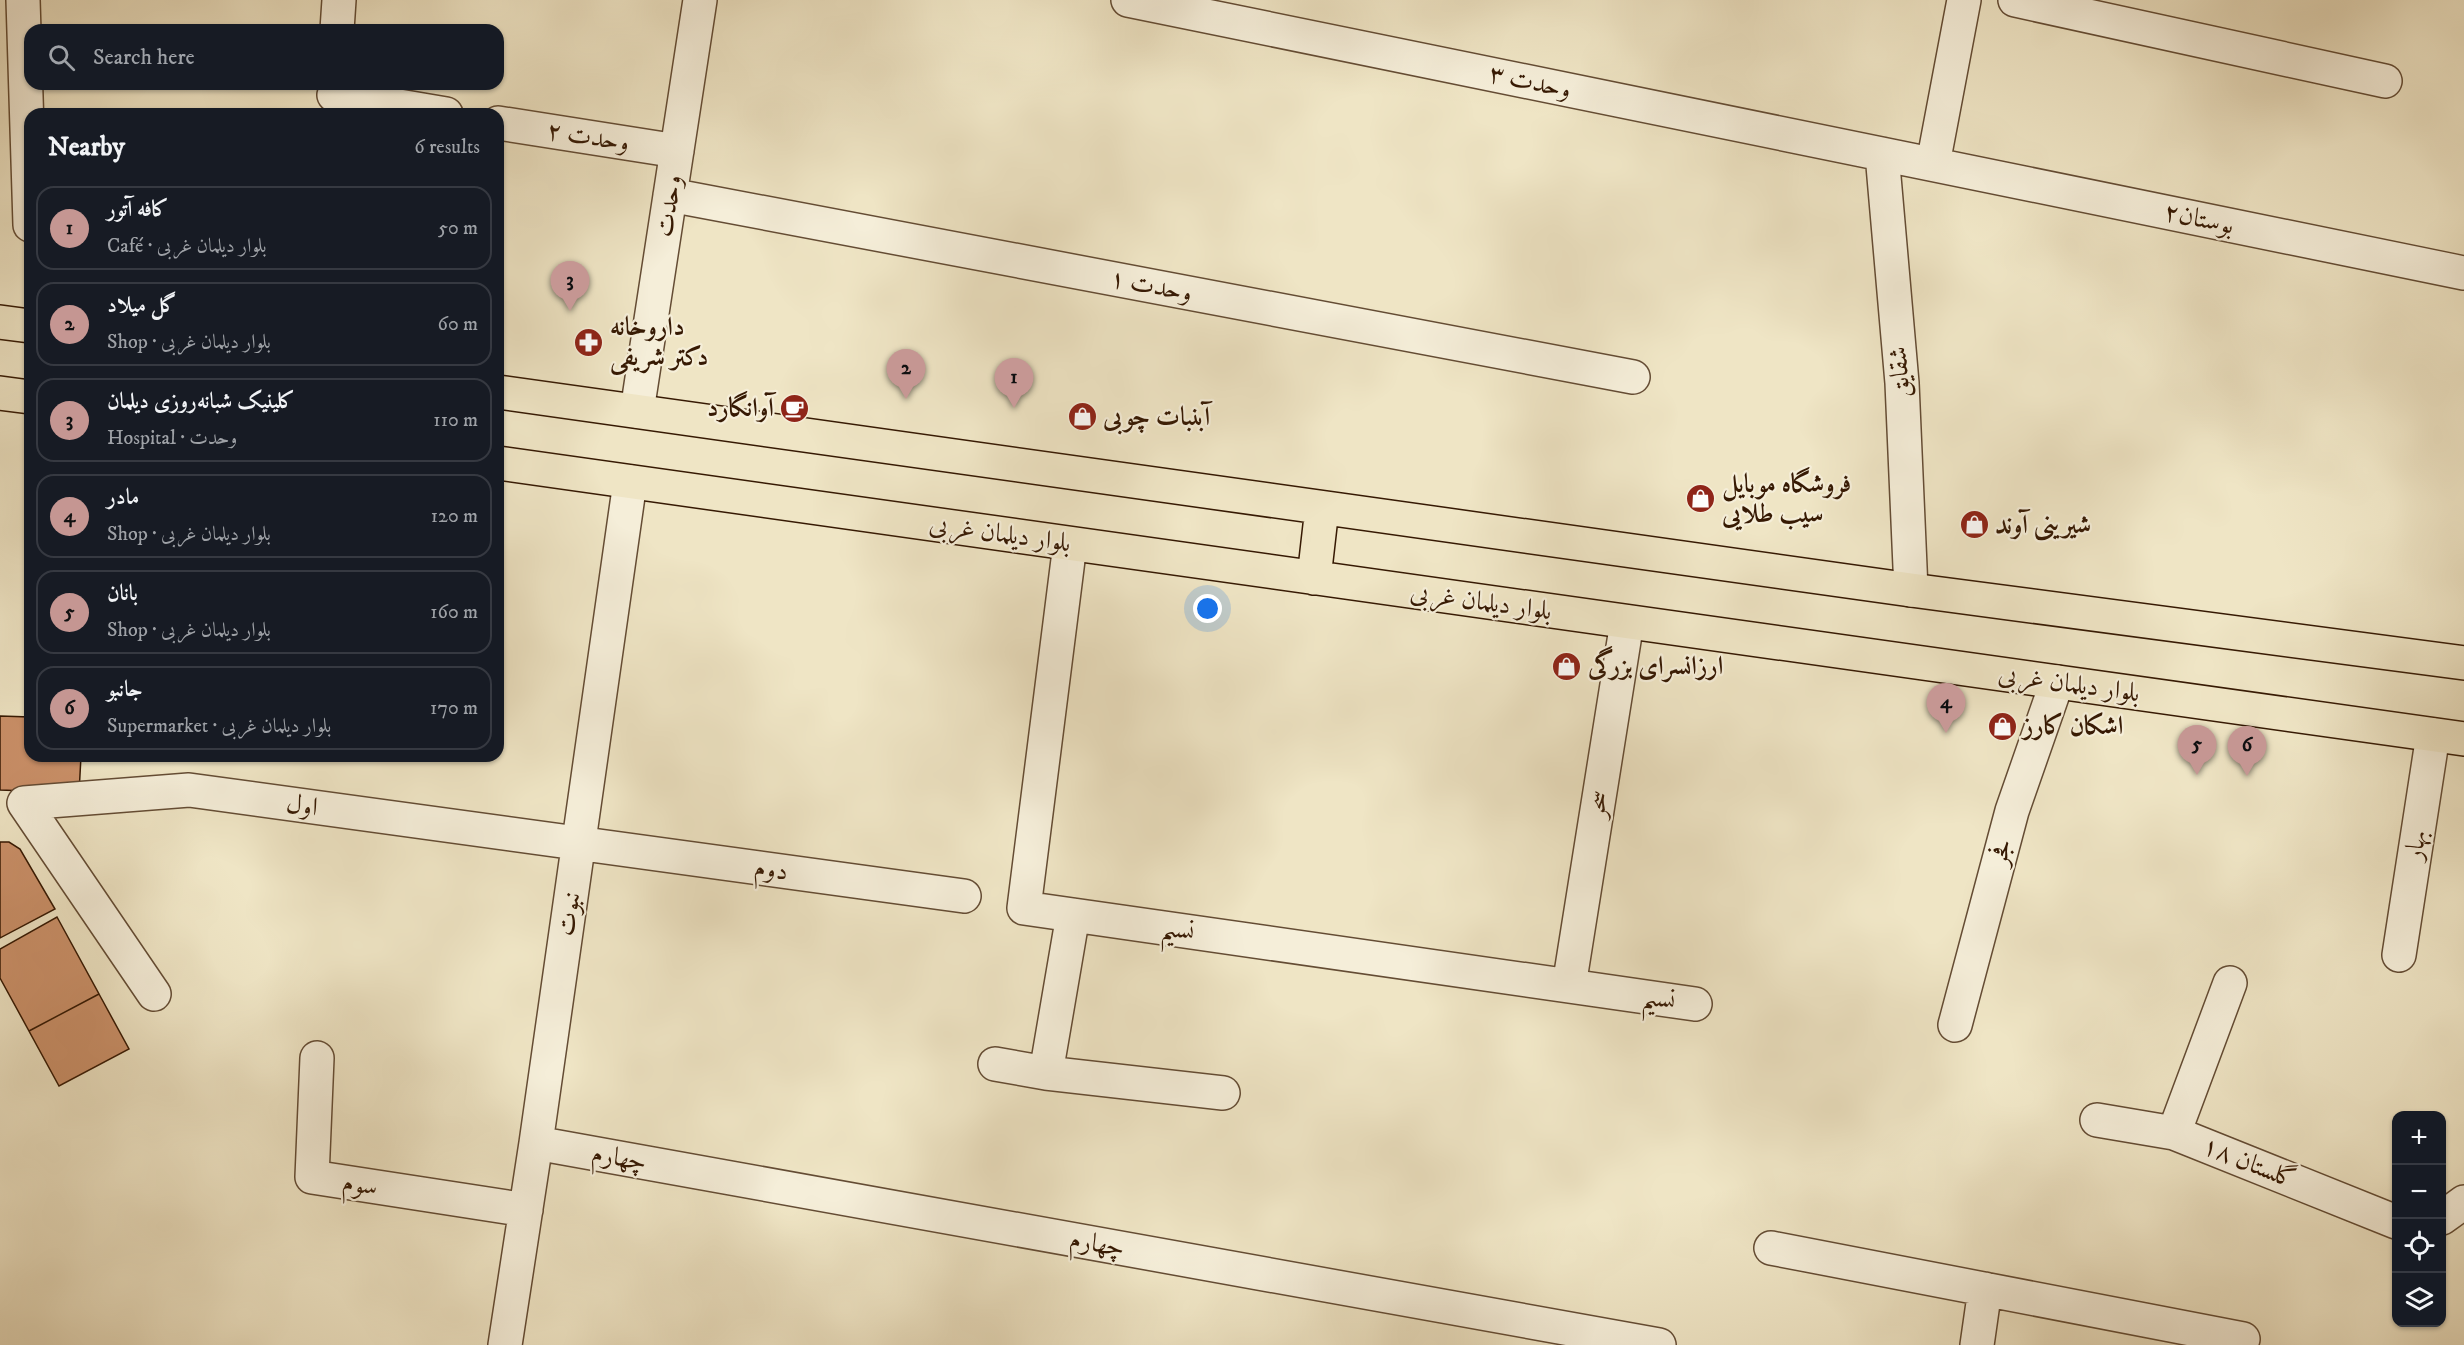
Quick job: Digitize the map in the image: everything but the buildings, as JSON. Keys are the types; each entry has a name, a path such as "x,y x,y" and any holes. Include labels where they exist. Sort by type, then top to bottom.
{"main road":[{"path":"0,322 24,325"},
{"path":"0,393 24,396"},
{"path":"504,393 1911,590 2464,663"},
{"name":"بلوار دیلمان غربی","path":"504,464 2448,737"},
{"path":"1314,578 1322,508"}],"street":[{"path":"22,0 24,56"},
{"path":"337,24 339,0"},
{"name":"وحدت","path":"637,411 700,0"},
{"name":"وحدت ۳","path":"1128,0 1933,164"},
{"path":"1933,164 1964,0"},
{"path":"2015,0 2385,81"},
{"path":"25,90 26,108"},
{"path":"333,98 404,108"},
{"name":"وحدت ۲","path":"504,124 677,151"},
{"name":"شقایق","path":"1882,154 1902,383 1911,590"},
{"name":"بوستان۲","path":"1933,164 2464,273"},
{"name":"وحدت ۱","path":"670,195 1633,377"},
{"name":"نبوت","path":"505,1345 630,482"},
{"name":"نسیم","path":"1070,544 1024,908 1695,1004"},
{"name":"سحر","path":"1569,986 1627,622"},
{"name":"فجر","path":"1955,1025 2012,811 2057,682"},
{"name":"بهار","path":"2399,954 2448,737"},
{"name":"اول","path":"154,994 24,803 189,790 578,845"},
{"name":"دوم","path":"578,845 964,896"},
{"path":"1046,1073 1073,915"},
{"path":"2174,1133 2230,983"},
{"name":"سوم","path":"317,1058 312,1177 526,1210"},
{"path":"995,1064 1046,1073 1223,1093"},
{"name":"گلستان ۱۸","path":"2097,1120 2174,1133 2392,1220"},
{"name":"چهارم","path":"536,1143 1659,1345"},
{"path":"2446,1215 2464,1202"},
{"path":"1771,1248 2243,1339"},
{"path":"1977,1345 1985,1289"}],"place":[{"name":"کلینیک شبانه‌روزی دیلمان","path":"570,311"},
{"name":"داروخانه دکتر شریفی","path":"589,342"},
{"name":"گل میلاد","path":"906,399"},
{"name":"آوانگارد","path":"795,408"},
{"name":"کافه آتور","path":"1014,408"},
{"name":"آبنبات چوبی","path":"1082,417"},
{"name":"فروشگاه موبایل سیب طلایی","path":"1701,499"},
{"name":"شیرینی آوند","path":"1974,525"},
{"name":"ارزانسرای بزرگی","path":"1567,666"},
{"name":"اشکان کارز","path":"2002,726"},
{"name":"مادر","path":"1946,733"},
{"name":"بانان","path":"2197,775"},
{"name":"جانبو","path":"2247,776"}]}
